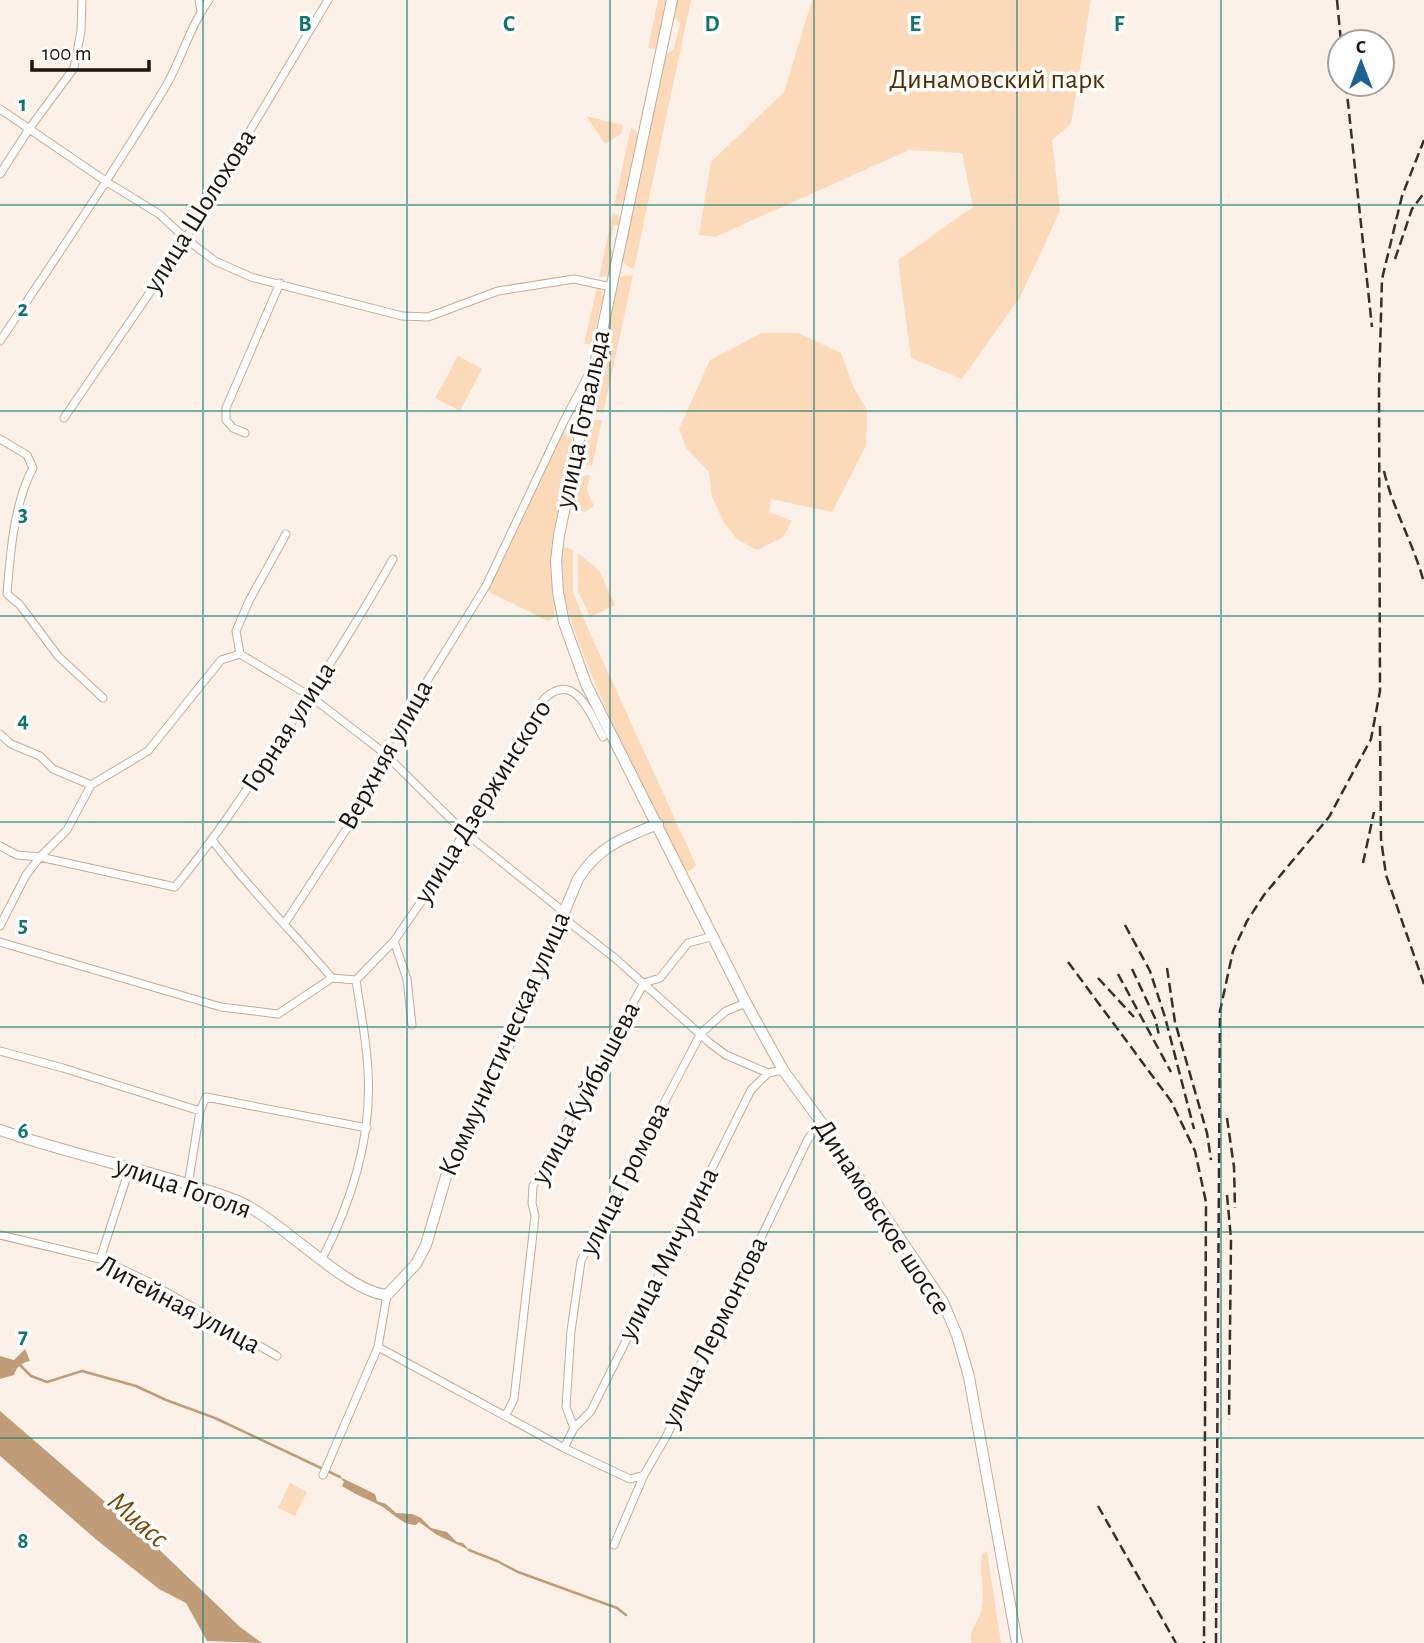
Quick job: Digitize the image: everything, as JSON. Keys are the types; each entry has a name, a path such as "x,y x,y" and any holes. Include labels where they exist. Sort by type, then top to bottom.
{"main road":[{"name":"улица Готвальда","path":"658,824 586,684 564,623 556,561 594,363 672,0"},
{"name":"Коммунистическая улица","path":"387,1295 416,1264 426,1245 450,1163 508,1046 578,879 601,850 658,824"},
{"name":"Динамовское шоссе","path":"658,824 746,1003 783,1070 943,1303 957,1335 969,1377 1017,1643"},
{"name":"улица Гоголя","path":"0,1130 239,1202 266,1217 368,1290 387,1295"}],"street":[{"path":"0,174 74,68 81,31 82,0"},
{"path":"199,0 201,11"},
{"path":"0,341 107,182 168,82 201,11 209,0"},
{"name":"улица Шолохова","path":"64,418 186,239 328,0"},
{"path":"0,109 159,214 215,261 251,277 402,316 428,317 498,290 574,279 611,287"},
{"path":"245,433 233,428 226,420 226,408 280,283"},
{"name":"Верхняя улица","path":"285,923 353,819 383,752 486,586 594,363"},
{"path":"564,421 581,426"},
{"path":"0,439 27,455 33,468 19,512 7,594 20,605 58,656 103,698"},
{"path":"240,654 236,631 249,601 286,534"},
{"name":"Горная улица","path":"40,858 175,887 213,841 310,696 354,628 393,559"},
{"path":"0,926 26,875 67,830 91,785 148,751 221,660 240,654 310,696 383,752 464,832 564,912 570,923 726,1055 768,1073 783,1070"},
{"name":"улица Дзержинского","path":"356,980 394,941 432,886 544,699 553,691 564,688 575,692 603,737"},
{"path":"0,734 11,744 40,756 53,769 91,785"},
{"path":"213,841 236,872 332,978"},
{"path":"0,846 18,855 40,858"},
{"name":"улица Куйбышева","path":"506,1415 514,1399 535,1216 532,1203 533,1186 644,983 660,978 688,943 714,936"},
{"path":"394,941 407,979 412,1025"},
{"path":"0,942 221,1007 278,1014 332,978 356,980 368,1071 367,1128 349,1198 339,1226 322,1259"},
{"name":"улица Громова","path":"574,1428 566,1407 571,1331 581,1261 701,1033 726,1011 746,1003"},
{"path":"0,1051 200,1111"},
{"name":"улица Мичурина","path":"564,1448 574,1428 591,1411 751,1090 768,1073"},
{"path":"188,1185 200,1111 206,1097 367,1128"},
{"name":"улица Лермонтова","path":"614,1545 644,1475 666,1437 808,1139 821,1122"},
{"path":"100,1259 130,1167"},
{"name":"Литейная улица","path":"0,1235 100,1259 147,1281 276,1356"},
{"path":"323,1475 378,1347 387,1295"},
{"path":"378,1347 564,1448 630,1479 644,1475"}],"green space":[{"path":"658,0 667,0 656,49 648,48"},
{"path":"678,0 691,0 634,269 622,260 666,54 674,49 680,23 674,18"},
{"name":"Динамовский парк","path":"812,0 1091,0 1071,124 1052,140 1060,211 1020,297 962,379 911,358 898,260 973,207 962,153 909,150 715,237 699,235 711,162 784,92"},
{"path":"586,116 623,125 621,134 605,144"},
{"path":"631,127 638,133 624,199 622,203 614,206"},
{"path":"613,213 619,217 619,225 614,225 609,247 613,252 608,276 599,277"},
{"path":"633,275 603,414 592,405 619,278"},
{"path":"597,287 603,296 592,344 584,344"},
{"path":"762,333 798,333 841,353 854,388 867,410 866,446 832,512 771,499 769,512 792,521 783,537 757,550 737,539 724,523 712,497 709,472 686,448 679,429 710,360"},
{"path":"458,356 482,369 460,411 435,398"},
{"path":"602,420 592,466 582,464 582,449 588,423"},
{"path":"566,430 573,436 553,534 550,561 555,617 548,621 487,591 562,433"},
{"path":"590,476 587,490 594,506 585,512 575,508 571,499 573,492 577,490 579,478"},
{"path":"565,547 573,550 573,592 696,865 690,871 686,871 629,758 583,654 567,608 560,570"},
{"path":"578,553 599,570 615,605 590,617 578,591"},
{"path":"290,1483 307,1492 295,1516 278,1508"},
{"path":"987,1551 1001,1643 971,1643 972,1630 982,1605 981,1562 982,1555"}],"shaded area":[{"path":"25,1349 30,1361 20,1365 14,1375 0,1379 0,1356 14,1360"},
{"name":"Миасс","path":"0,1411 147,1538 240,1627 262,1643 207,1641 186,1603 159,1589 98,1541 0,1456"},
{"path":"340,1477 375,1494 377,1501 386,1504 396,1513 412,1514 421,1518 431,1528 447,1532 469,1550 437,1535 419,1522 416,1525 410,1524 355,1494 342,1486 344,1482"}],"waterway":[{"path":"20,1365 31,1376 47,1382 82,1371 136,1386 215,1418 340,1477"},
{"path":"469,1550 518,1572 617,1608 626,1615"}],"railway":[{"path":"1337,0 1340,28"},
{"path":"1347,98 1372,327"},
{"path":"1216,1643 1220,1011 1233,951 1247,921 1264,895 1329,817 1371,739 1380,691 1379,387 1382,279 1402,196 1424,140"},
{"path":"1395,259 1412,209 1424,193"},
{"path":"1384,471 1424,583"},
{"path":"1380,726 1381,839 1386,875 1424,984"},
{"path":"1363,863 1374,812"},
{"path":"1125,925 1150,971 1165,1017 1194,1129"},
{"path":"1068,962 1171,1101 1195,1151 1206,1202 1204,1643"},
{"path":"1167,968 1175,1022 1207,1133 1211,1160"},
{"path":"1132,969 1155,1018 1159,1035"},
{"path":"1118,974 1171,1072"},
{"path":"1098,978 1134,1017"},
{"path":"1227,1118 1234,1167 1235,1208"},
{"path":"1227,1195 1231,1239 1229,1420"},
{"path":"1098,1506 1176,1643"}]}
